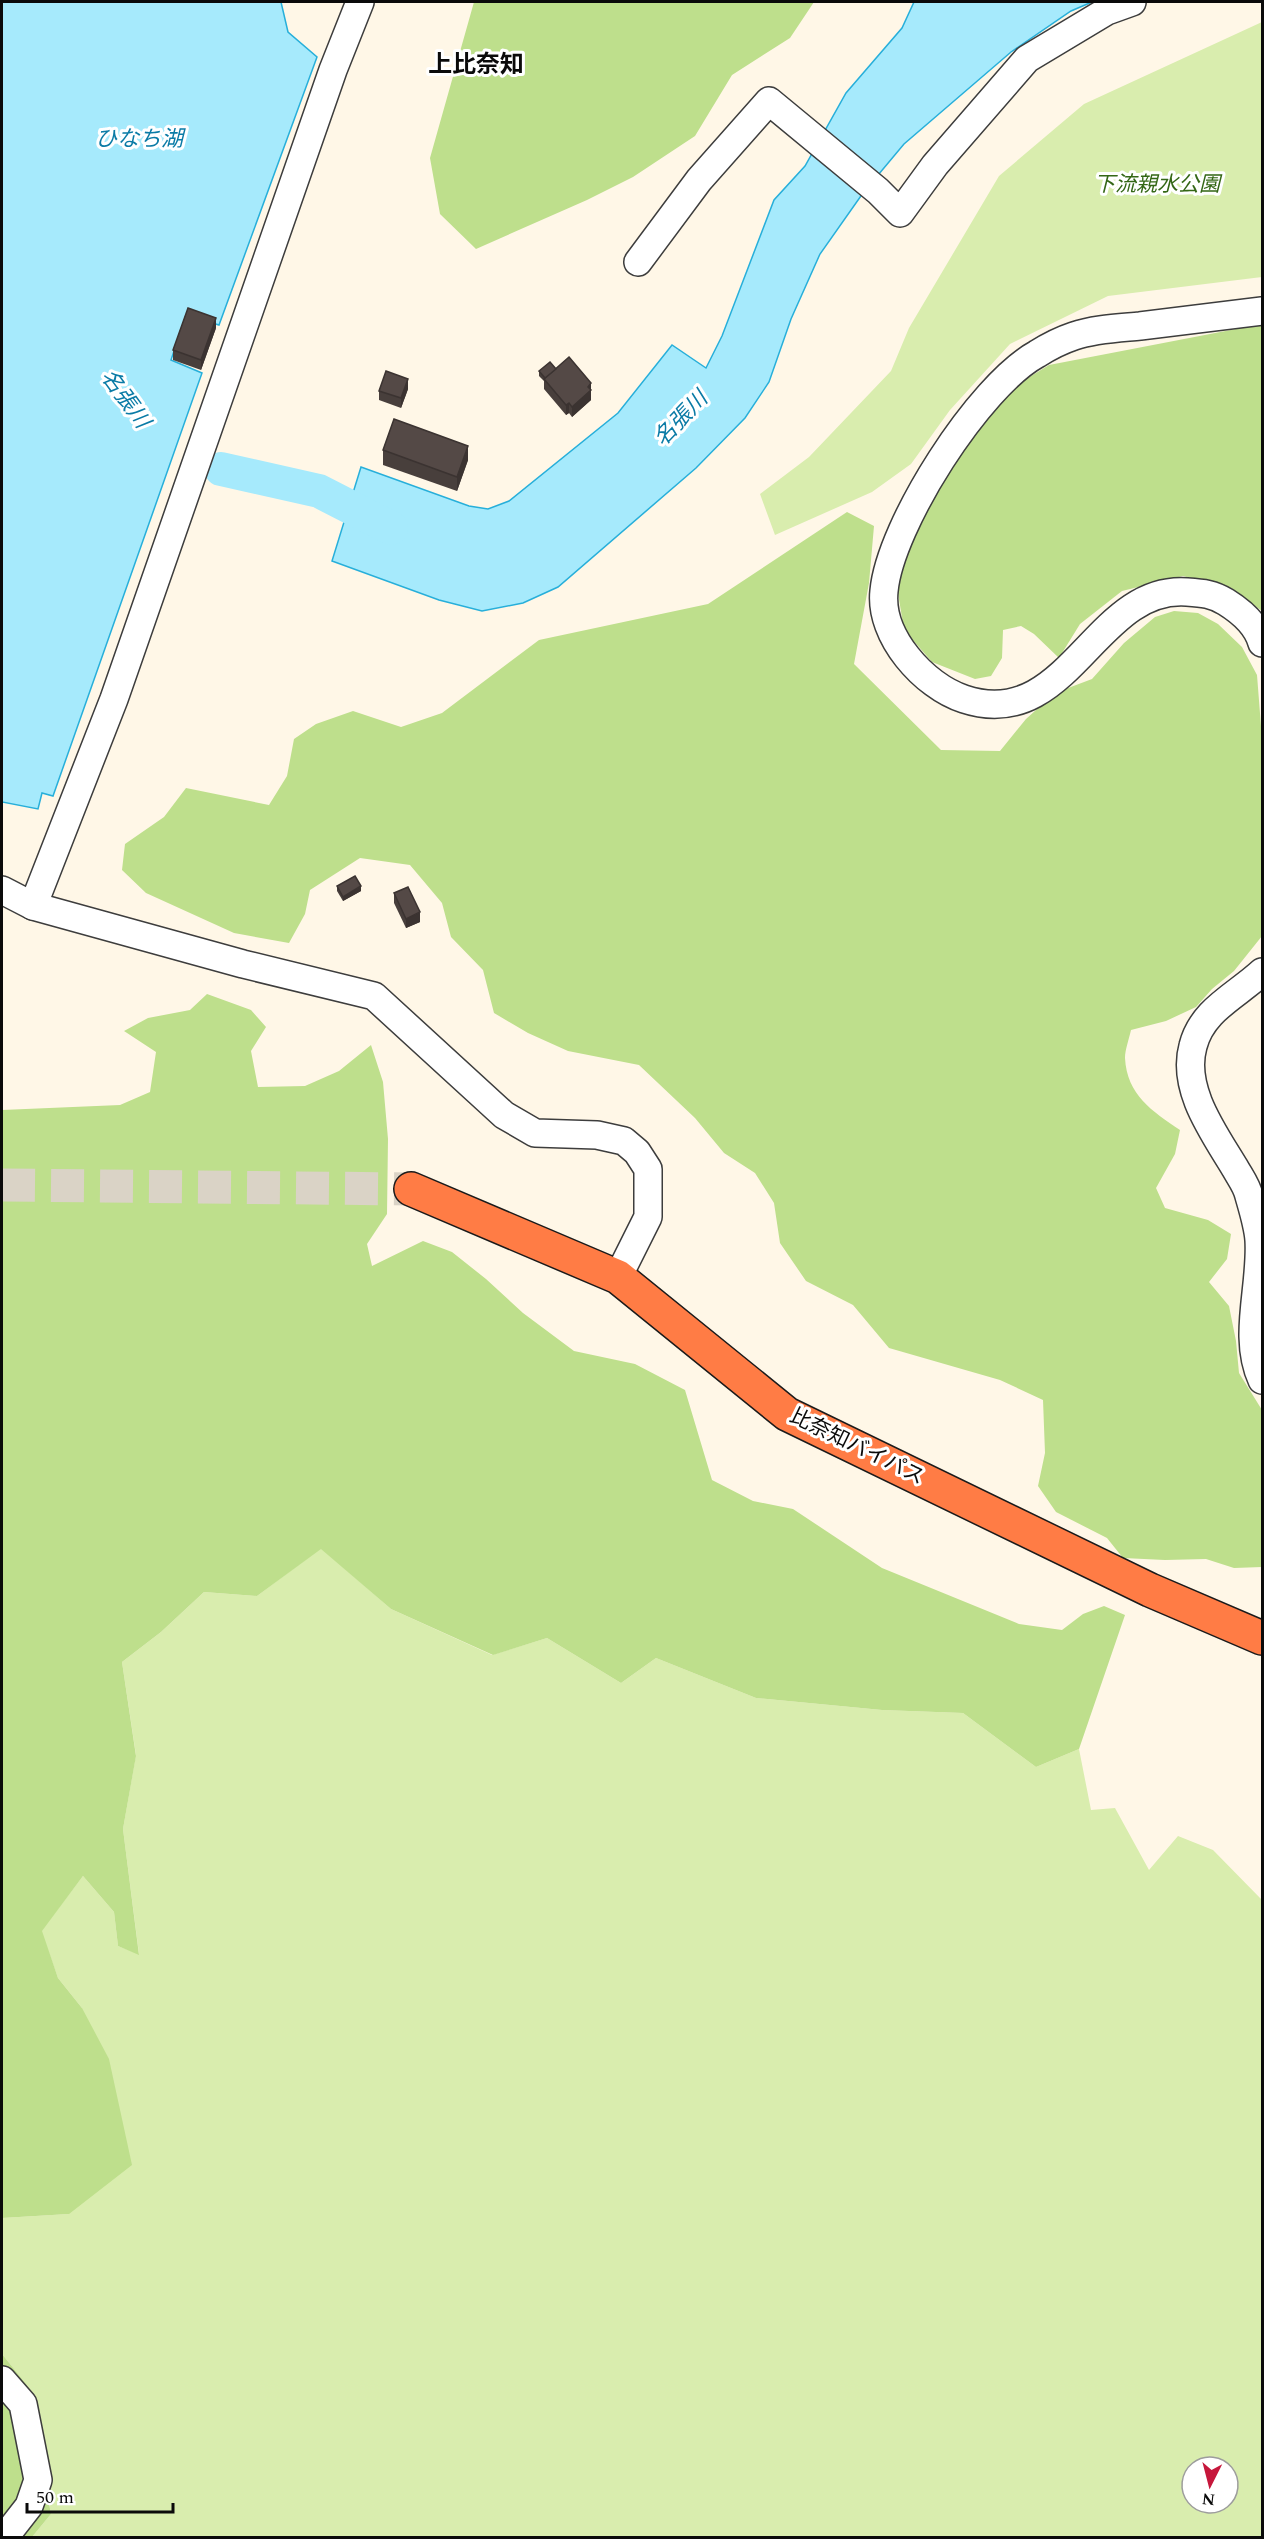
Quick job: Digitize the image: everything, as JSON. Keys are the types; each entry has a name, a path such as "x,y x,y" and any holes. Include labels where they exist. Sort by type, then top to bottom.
{"highway":[{"name":"比奈知バイパス","path":"411,1189 618,1277 787,1414 1150,1590 1263,1638"}],"street":[{"path":"33,906 114,699 333,70 360,2"},
{"path":"638,262 699,180 768,100 878,191 900,213 935,165 1027,59 1107,11 1132,2"},
{"path":"1263,311 1075,336 1035,355 996,388 963,430 917,500 891,558 884,592 889,628 907,655 927,677 946,692 967,700 1012,703 1032,696 1059,678 1126,611 1152,596 1180,592 1212,594 1244,613 1263,643"},
{"path":"2,890 33,906 243,964 374,996 504,1115 535,1133 597,1136 624,1141 637,1152 648,1169 648,1216 618,1277"},
{"path":"1263,972 1243,990 1209,1013 1192,1047 1190,1068 1200,1103 1249,1192 1259,1240 1253,1347 1263,1380"},
{"path":"2,2380 23,2404 39,2480 29,2506 4,2538"}],"green space":[{"path":"474,2 814,2 790,38 732,75 695,136 633,177 476,249 440,214 430,158"},
{"name":"下流親水公園","path":"1262,22 1262,277 1108,296 1010,344 950,410 911,464 872,492 775,535 760,494 809,457 891,371 909,328 999,176 1084,104"},
{"path":"1262,324 1262,611 1231,588 1183,576 1122,591 1080,624 1059,658 1034,634 1021,626 1003,630 1002,658 991,676 975,679 932,662 904,630 898,593 899,565 929,499 976,425 1013,387 1049,365"},
{"path":"847,512 874,526 869,583 854,664 941,750 1000,751 1026,719 1055,693 1092,679 1124,643 1155,617 1174,611 1198,613 1218,624 1242,647 1257,675 1262,739 1262,936 1234,971 1212,989 1196,1007 1166,1021 1131,1030 1125,1058 1130,1082 1136,1092 1151,1109 1180,1130 1175,1154 1156,1188 1165,1208 1208,1220 1231,1234 1227,1259 1209,1282 1229,1306 1239,1373 1262,1410 1262,1567 1234,1568 1206,1559 1123,1558 1107,1538 1056,1512 1038,1486 1045,1453 1043,1400 1000,1380 889,1348 853,1305 806,1281 780,1243 774,1203 755,1173 724,1153 695,1118 639,1065 568,1051 528,1033 494,1013 483,970 451,937 442,903 410,865 360,858 310,890 305,914 289,943 234,933 146,893 122,870 125,844 164,817 186,788 269,805 287,776 294,739 316,724 353,711 401,727 442,713 539,640 708,604"},
{"path":"207,994 251,1010 266,1027 251,1051 258,1087 305,1086 339,1071 371,1045 383,1082 388,1139 387,1214 367,1244 372,1266 423,1241 452,1252 523,1313 574,1351 635,1364 685,1390 712,1480 753,1501 793,1509 882,1568 1019,1624 1062,1630 1083,1614 1104,1606 1125,1615 1079,1749 1036,1767 963,1713 882,1710 756,1698 656,1658 621,1683 547,1638 493,1655 391,1609 321,1549 257,1596 204,1592 161,1632 122,1662 136,1756 123,1829 139,1955 118,1946 114,1912 83,1876 42,1931 58,1978 82,2008 109,2059 132,2165 69,2214 2,2218 2,1110 120,1105 150,1092 156,1052 124,1031 148,1018 190,1010"},
{"path":"321,1548 391,1609 492,1655 547,1638 621,1683 656,1658 756,1698 882,1710 963,1713 1036,1767 1079,1749 1091,1810 1115,1808 1149,1870 1178,1836 1213,1850 1262,1900 1262,2537 32,2537 51,2514 27,2385 2,2354 2,2218 69,2214 82,2008 58,1978 41,1931 83,1876 114,1912 118,1946 139,1954 123,1829 136,1755 122,1662 161,1632 204,1592 257,1596"},
{"path":"2,2354 27,2385 51,2514 32,2537 2,2537"}],"water":[{"name":"ひなち湖","path":"2,2 281,2 288,32 317,57 219,325 186,315 171,360 202,373 53,796 42,793 38,809 2,802"},
{"path":"914,2 1092,2 1071,11 1011,52 904,144 863,193 820,254 791,319 769,382 745,418 696,468 558,587 523,603 482,611 439,600 332,561 361,467 469,506 488,509 509,501 618,413 672,345 706,368 722,336 774,200 805,166 846,93 902,28"}],"building":[{"path":"188,308 216,318 201,360 173,350"},
{"path":"569,357 591,383 588,387 591,390 572,407 569,403 566,405 544,379"},
{"path":"550,362 556,369 545,378 539,371"},
{"path":"386,371 408,379 401,398 379,391"},
{"path":"394,419 468,446 457,477 383,450"},
{"path":"355,876 361,886 343,897 337,886"},
{"path":"408,887 420,912 406,919 394,893"}],"waterway":[{"name":"名張川","path":"221,469 319,491 391,528"}],"tunnel":[{"path":"2,1185 411,1189"}],"district":[{"name":"上比奈知","path":"476,65"}]}
